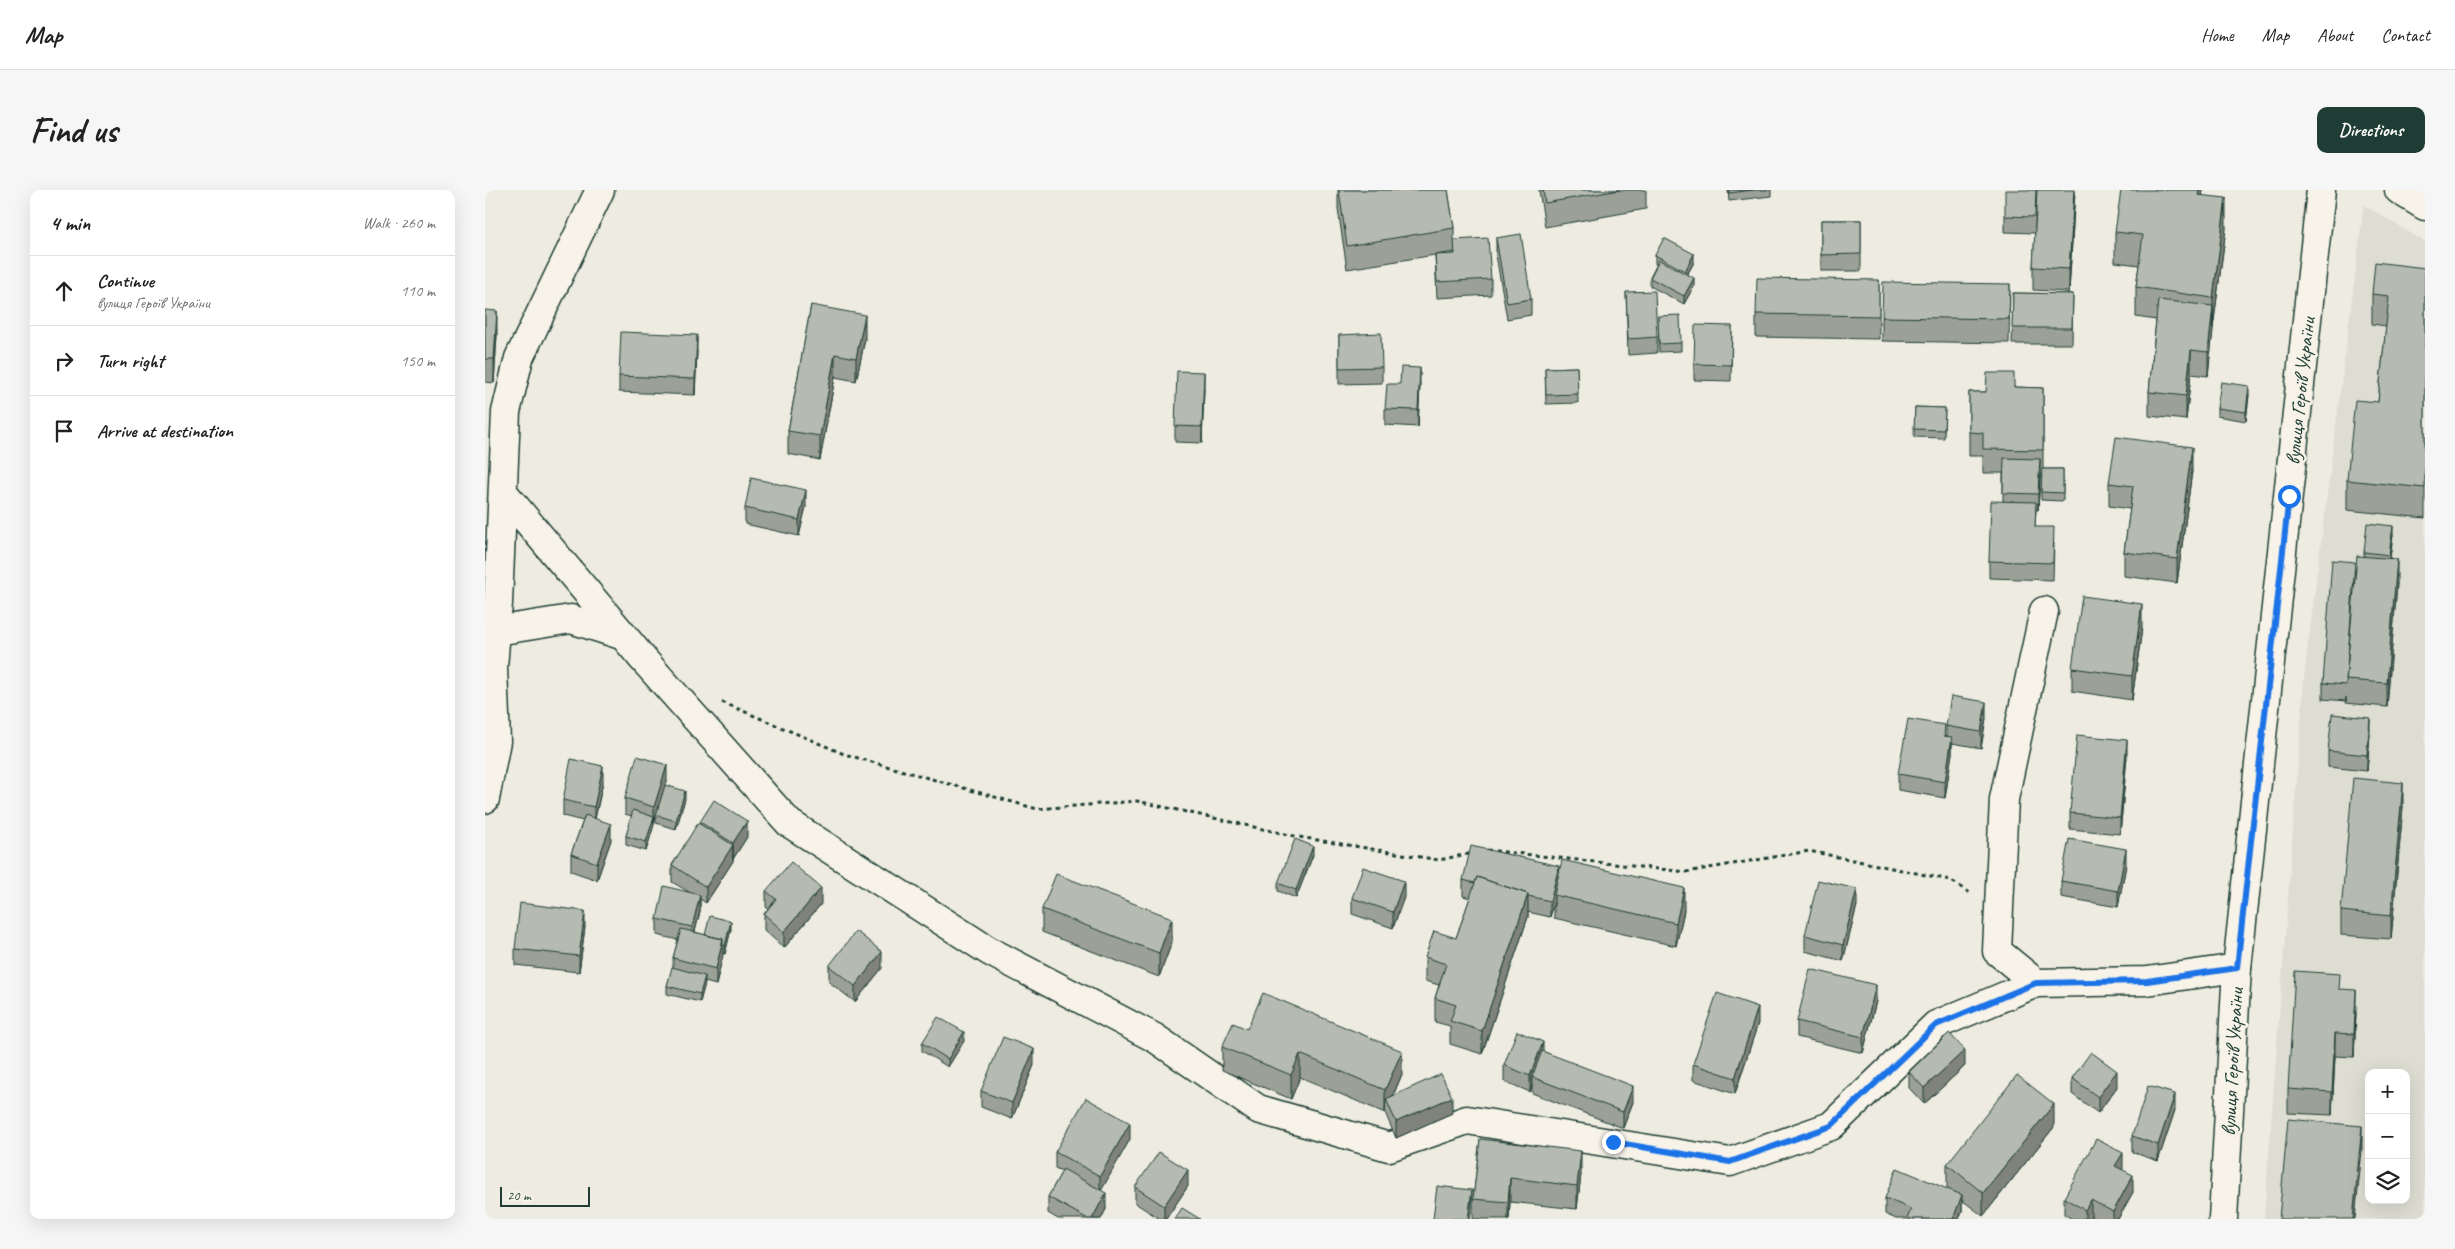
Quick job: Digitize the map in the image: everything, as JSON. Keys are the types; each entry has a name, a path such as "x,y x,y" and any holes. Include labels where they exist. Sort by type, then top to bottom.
{"street":[{"path":"485,799 496,740 489,671 496,631 506,412 519,358 600,190"},
{"name":"вулиця Героїв України","path":"2223,1219 2237,968 2321,190"},
{"path":"2399,190 2425,206"},
{"path":"503,492 624,636 789,823 989,951 1155,1038 1258,1109 1389,1147 1467,1120 1730,1162 1831,1126 1936,1025 2036,983 2147,981 2237,968"},
{"path":"2036,983 1997,951 2004,799 2044,611"},
{"path":"496,631 571,619 624,636"}],"path":[{"path":"718,701 844,754 1037,809 1137,801 1299,837 1439,860 1490,850 1686,872 1809,851 1951,880 1999,912"}],"shaded area":[{"path":"2364,205 2425,242 2425,1219 2264,1219 2305,668"}],"building":[{"path":"1339,190 1448,190 1454,228 1347,246"},
{"path":"1543,190 1620,190 1545,203"},
{"path":"1729,190 1753,190 1729,193"},
{"path":"2005,190 2036,190 2035,217 2005,216"},
{"path":"2037,190 2074,190 2069,269 2033,267"},
{"path":"2121,190 2199,190 2198,195 2226,198 2213,298 2136,287 2143,235 2115,232"},
{"path":"1821,220 1861,220 1861,254 1821,255"},
{"path":"1521,234 1531,299 1507,303 1496,238"},
{"path":"1488,238 1491,279 1437,282 1435,255 1455,254 1454,240"},
{"path":"1664,238 1694,254 1685,271 1655,255"},
{"path":"1659,260 1694,278 1684,296 1650,278"},
{"path":"2375,262 2425,268 2425,488 2347,480 2355,400 2378,402 2389,296 2372,294"},
{"path":"1757,278 1879,280 1879,316 1756,314"},
{"path":"1883,282 2010,284 2009,319 1882,317"},
{"path":"1655,291 1657,337 1628,339 1626,292"},
{"path":"2013,293 2073,294 2072,328 2012,328"},
{"path":"2158,300 2213,306 2208,352 2191,350 2186,396 2149,392"},
{"path":"811,305 865,315 856,358 835,354 820,436 788,431"},
{"path":"485,310 497,311 494,359 485,359"},
{"path":"1680,315 1681,343 1659,344 1658,316"},
{"path":"1695,325 1732,326 1731,365 1694,364"},
{"path":"621,332 697,335 695,379 619,376"},
{"path":"1381,333 1382,367 1339,368 1339,335"},
{"path":"1401,367 1420,368 1418,410 1385,409 1387,384 1400,384"},
{"path":"1577,367 1578,394 1546,395 1545,368"},
{"path":"1177,371 1204,372 1202,427 1175,426"},
{"path":"1987,373 2014,373 2014,387 2043,388 2043,450 1983,449 1983,433 1969,432 1969,392 1986,392"},
{"path":"2221,382 2249,386 2246,412 2217,408"},
{"path":"1915,407 1945,408 1944,430 1914,429"},
{"path":"2116,437 2192,447 2177,559 2124,552 2133,486 2109,483"},
{"path":"2004,458 2040,459 2038,494 2003,493"},
{"path":"2042,469 2063,469 2063,493 2041,492"},
{"path":"751,478 806,490 799,520 745,508"},
{"path":"1991,501 2036,502 2035,527 2054,527 2053,563 1989,561"},
{"path":"2367,523 2393,526 2389,555 2364,552"},
{"path":"2357,556 2397,559 2387,683 2346,680"},
{"path":"2332,560 2355,562 2346,685 2323,683"},
{"path":"2082,596 2142,604 2132,676 2072,668"},
{"path":"1951,696 1986,702 1981,732 1946,726"},
{"path":"2332,714 2370,718 2367,755 2328,751"},
{"path":"1908,719 1945,725 1944,736 1952,737 1945,782 1898,774"},
{"path":"2077,735 2127,740 2120,818 2070,813"},
{"path":"637,756 667,765 654,807 625,798"},
{"path":"571,759 603,766 594,807 563,800"},
{"path":"2353,778 2403,783 2391,916 2341,911"},
{"path":"665,785 685,791 676,821 656,815"},
{"path":"714,800 747,821 733,843 700,822"},
{"path":"633,810 654,817 646,842 626,836"},
{"path":"585,815 611,824 597,863 571,854"},
{"path":"698,823 733,845 706,887 672,865"},
{"path":"1295,839 1313,846 1296,890 1278,883"},
{"path":"2069,839 2126,849 2118,891 2061,881"},
{"path":"1471,846 1559,866 1550,901 1528,896 1528,894 1477,877 1475,883 1463,880"},
{"path":"1562,860 1684,888 1676,923 1554,895"},
{"path":"791,862 821,888 784,932 764,914 776,899 766,891"},
{"path":"1363,867 1404,881 1393,912 1352,898"},
{"path":"1056,874 1172,918 1159,953 1042,909"},
{"path":"1477,877 1528,894 1482,1031 1450,1021 1456,1005 1435,998 1446,964 1425,957 1434,931 1456,938"},
{"path":"1818,880 1857,889 1843,945 1805,935"},
{"path":"664,886 700,895 692,927 657,919"},
{"path":"520,903 585,911 579,956 515,949"},
{"path":"710,916 731,921 725,946 723,945 723,939 705,935"},
{"path":"681,929 723,939 716,969 673,958"},
{"path":"856,931 882,952 855,986 829,966"},
{"path":"672,967 705,976 700,994 667,986"},
{"path":"1810,969 1876,985 1863,1037 1797,1021"},
{"path":"2295,971 2340,974 2339,989 2356,990 2354,1034 2335,1033 2332,1092 2288,1089"},
{"path":"1263,993 1402,1051 1385,1090 1300,1054 1291,1075 1222,1047 1233,1023 1247,1029"},
{"path":"1717,993 1758,1007 1735,1078 1693,1064"},
{"path":"938,1017 964,1032 948,1059 922,1043"},
{"path":"1517,1031 1543,1042 1530,1076 1504,1065"},
{"path":"1949,1033 1965,1050 1924,1088 1909,1072"},
{"path":"1003,1037 1034,1049 1012,1103 981,1091"},
{"path":"1542,1051 1633,1086 1623,1112 1532,1077"},
{"path":"2091,1052 2117,1071 2098,1097 2072,1078"},
{"path":"1441,1074 1452,1097 1396,1122 1386,1099"},
{"path":"2017,1075 2054,1104 1983,1193 1947,1164"},
{"path":"2148,1086 2175,1094 2158,1145 2132,1136"},
{"path":"1086,1098 1130,1123 1100,1176 1055,1152"},
{"path":"2288,1119 2362,1126 2353,1219 2279,1219"},
{"path":"1480,1139 1581,1151 1577,1186 1510,1178 1508,1202 1473,1199"},
{"path":"2096,1139 2123,1153 2115,1166 2133,1175 2113,1212 2091,1200 2085,1210 2064,1198"},
{"path":"1159,1152 1188,1170 1164,1206 1135,1187"},
{"path":"1897,1168 1962,1195 1953,1219 1907,1219 1911,1209 1885,1198"},
{"path":"1063,1169 1106,1193 1092,1219 1088,1219 1048,1197"},
{"path":"1437,1186 1472,1190 1468,1219 1433,1219"},
{"path":"1182,1208 1200,1219 1175,1219"}],"route":[{"path":"1613,1142 1730,1162 1831,1126 1936,1025 2036,983 2147,981 2237,968 2289,496"}]}
